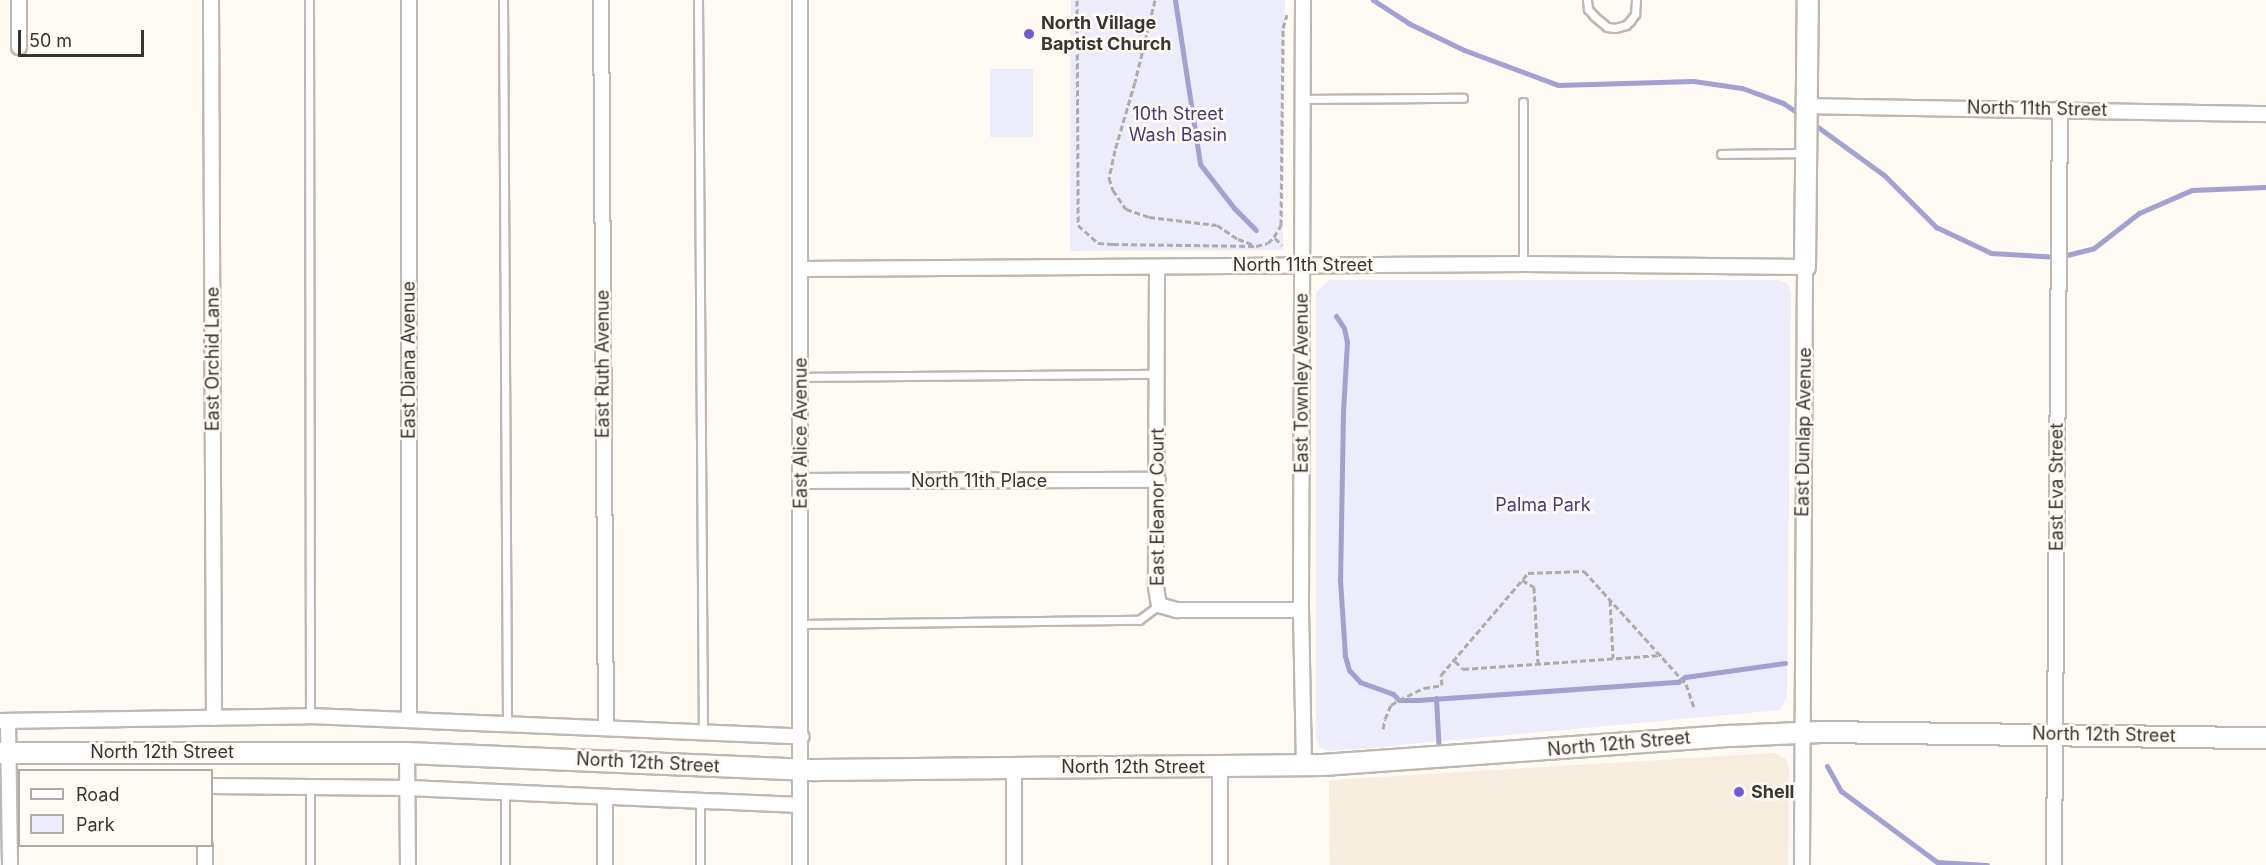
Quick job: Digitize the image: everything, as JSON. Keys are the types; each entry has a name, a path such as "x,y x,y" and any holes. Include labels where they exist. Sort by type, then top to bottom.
{"street":[{"path":"19,0 19,47"},
{"name":"East Orchid Lane","path":"211,0 214,717"},
{"name":"East Diana Avenue","path":"409,0 409,720"},
{"name":"East Ruth Avenue","path":"601,0 606,727"},
{"name":"East Alice Avenue","path":"800,0 800,865"},
{"name":"East Townley Avenue","path":"1303,0 1301,610 1304,765"},
{"name":"East Dunlap Avenue","path":"1802,865 1808,0"},
{"name":"North 11th Street","path":"1808,106 2266,114"},
{"name":"East Eva Street","path":"2054,865 2060,110"},
{"name":"North 11th Street","path":"800,269 1523,264 1805,267"},
{"name":"East Eleanor Court","path":"1156,267 1158,374 1156,586 1159,605 1177,610 1301,610"},
{"name":"North 11th Place","path":"801,481 1158,480"},
{"name":"North 12th Street","path":"4,721 310,716 801,737"},
{"path":"4,721 4,753 10,788 10,865"},
{"name":"North 12th Street","path":"4,753 407,753 801,770 1304,765 1398,761 1731,736 1802,733 2266,738"},
{"path":"407,753 408,865"},
{"path":"1014,767 1014,865"},
{"path":"1220,767 1220,865"},
{"name":"North 12th Street","path":"213,786 310,785 408,788 800,805"},
{"path":"604,796 605,865"},
{"path":"205,847 206,865"}],"lane":[{"path":"309,0 310,716"},
{"path":"503,0 507,724"},
{"path":"698,0 703,733"},
{"path":"1587,0 1588,9 1594,16 1607,27 1615,28 1626,25 1630,21 1635,14 1636,0"},
{"path":"1304,99 1463,98"},
{"path":"1523,102 1523,264"},
{"path":"1721,154 1807,153"},
{"path":"800,378 1158,374"},
{"path":"801,624 1139,620 1159,605"},
{"path":"310,785 310,865"},
{"path":"505,792 505,865"},
{"path":"700,800 700,865"}],"path":[{"path":"1077,0 1078,225 1098,243 1256,246 1268,243 1274,237 1281,225 1283,28 1288,9"},
{"path":"1155,0 1111,168 1109,178 1113,190 1126,209 1149,217 1217,225 1238,239 1256,246"},
{"path":"1274,237 1282,245"},
{"path":"1383,729 1384,719 1392,705 1424,688 1442,685 1441,675 1528,573 1584,571 1686,684 1694,706"},
{"path":"1522,580 1534,587 1538,664"},
{"path":"1611,600 1613,658"},
{"path":"1455,660 1463,669 1662,655"}],"shaded area":[{"path":"1775,753 1786,759 1789,771 1788,865 1330,865 1329,780"}],"green space":[{"name":"10th Street Wash Basin","path":"1071,0 1285,0 1283,250 1070,251"},
{"path":"990,69 1033,69 1033,137 990,137"},
{"name":"Palma Park","path":"1329,280 1778,280 1787,283 1791,292 1787,696 1780,710 1357,749 1328,751 1319,747 1316,736 1316,293"}],"waterway":[{"path":"1175,0 1200,164 1234,208 1256,230"},
{"path":"1373,0 1410,24 1464,50 1558,85 1693,81 1742,88 1783,103 1801,115"},
{"path":"1811,122 1884,175 1936,227 1991,253 2059,257 2094,248 2139,213 2192,190 2266,187"},
{"path":"1336,316 1344,328 1347,342 1343,412 1340,580 1345,656 1349,670 1360,682 1393,694 1399,700 1418,700 1678,682 1685,677 1785,663"},
{"path":"1436,698 1439,753"},
{"path":"1827,766 1841,791 1937,862 1987,865"}],"place":[{"name":"North Village Baptist Church","path":"1029,34"},
{"name":"Shell","path":"1739,792"}]}
